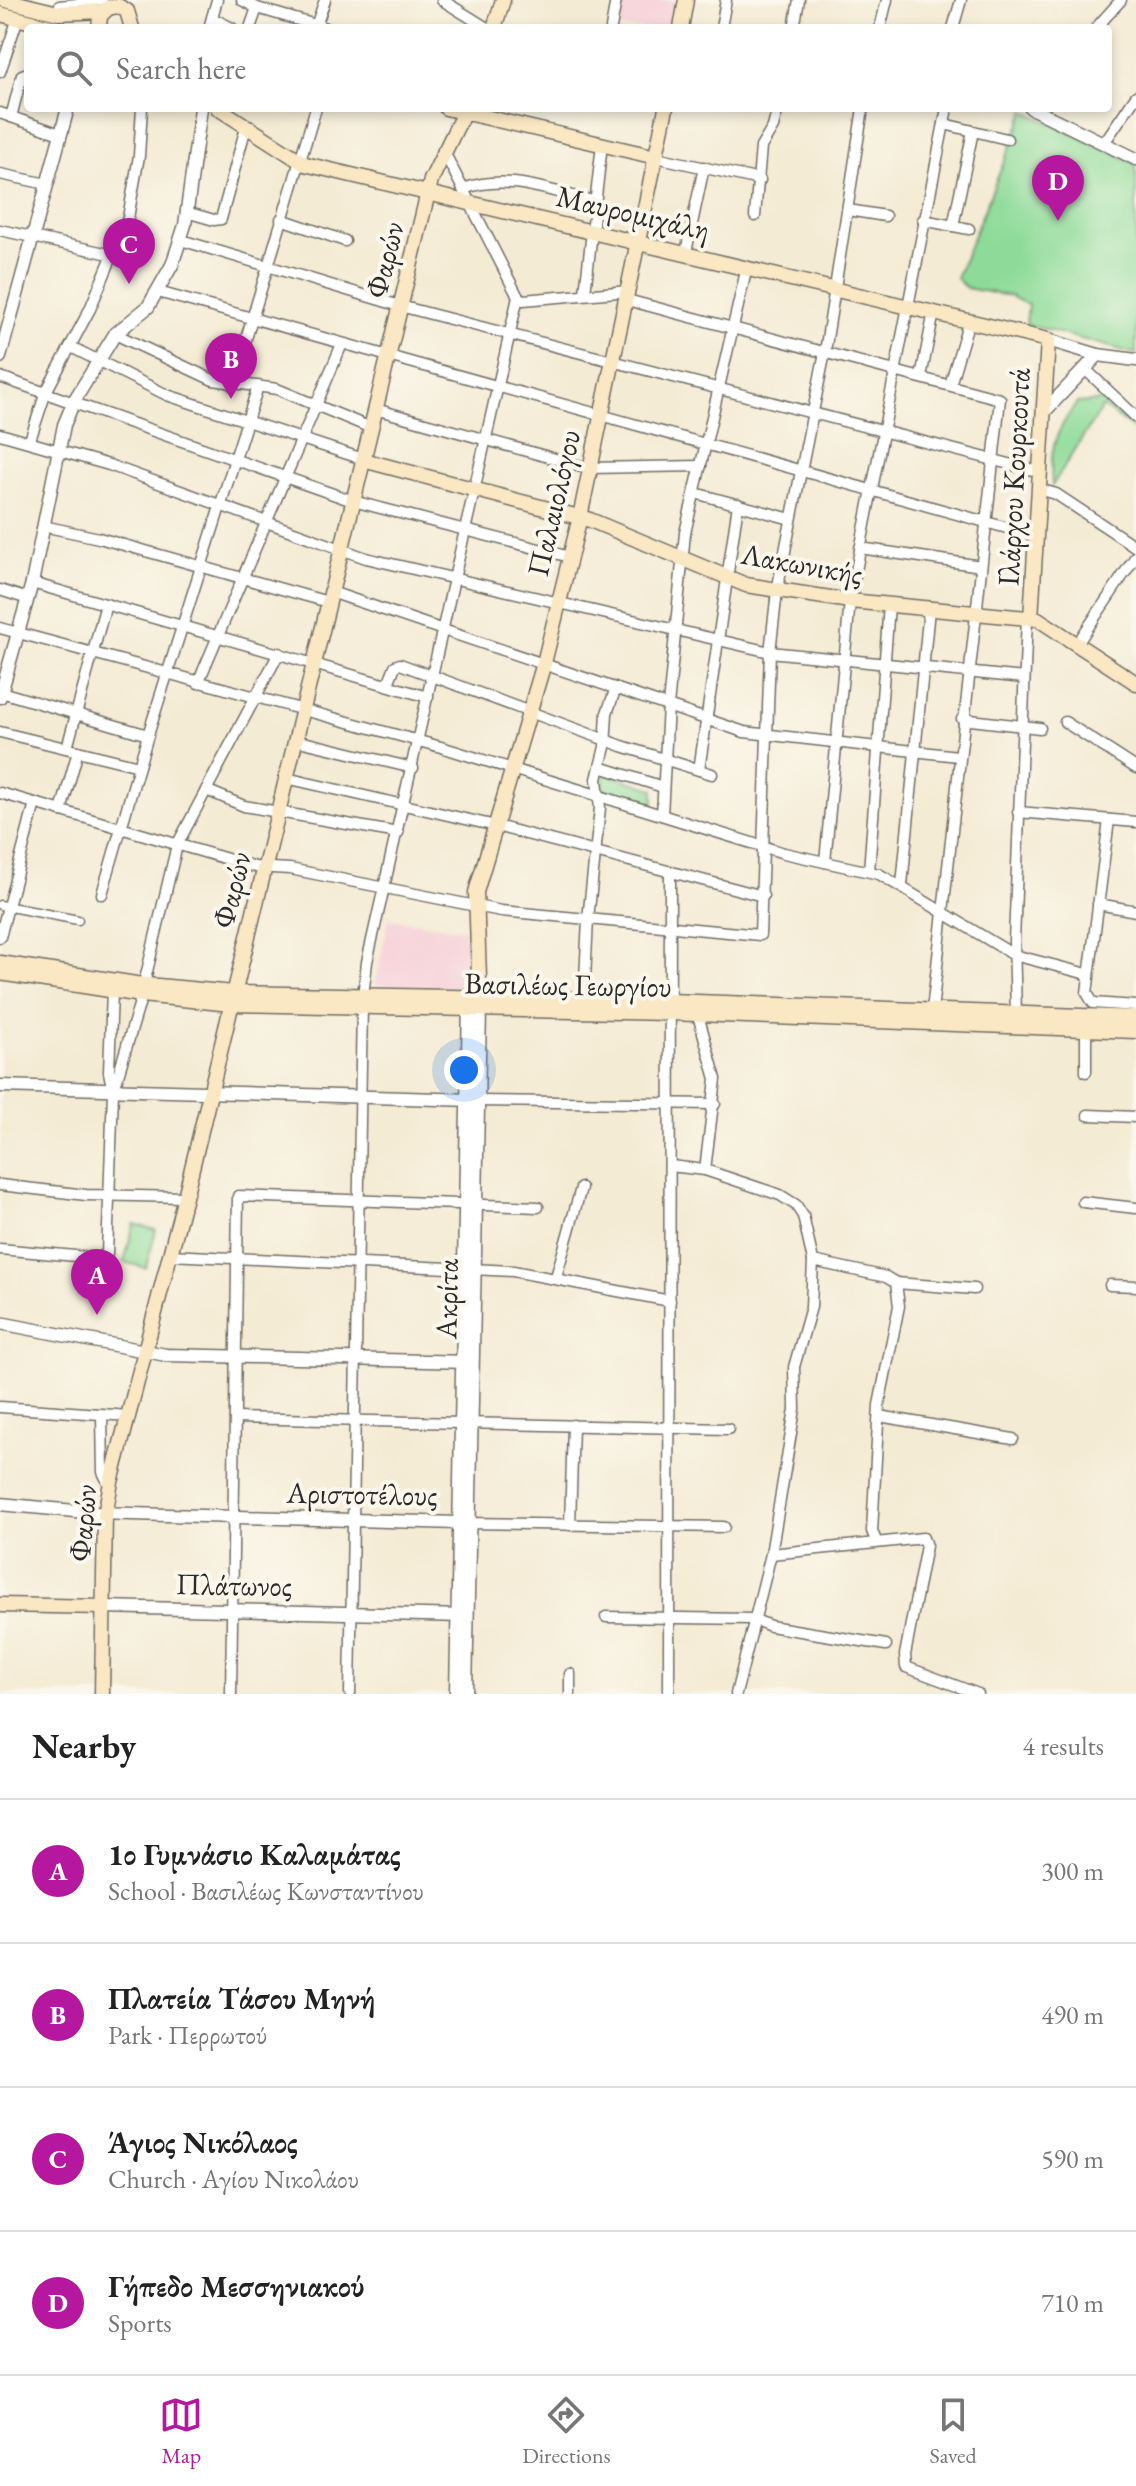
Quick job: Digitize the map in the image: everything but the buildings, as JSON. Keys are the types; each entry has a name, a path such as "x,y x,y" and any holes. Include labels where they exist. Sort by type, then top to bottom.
{"main road":[{"path":"9,0 58,12"},
{"path":"133,23 134,0"},
{"path":"495,24 503,0"},
{"path":"682,24 686,0"},
{"path":"0,14 18,18 108,5 123,8 133,23"},
{"path":"101,24 108,5"},
{"name":"Μαυρομιχάλη","path":"224,112 299,162 428,193 468,196 590,230 1048,340"},
{"name":"Φαρών","path":"102,1694 106,1513 110,1486 185,1197 428,193 443,150 464,112"},
{"path":"473,112 656,157"},
{"name":"Παλαιολόγου","path":"476,906 477,888 531,710 580,517 665,112"},
{"name":"Ιλάρχου Κουρκουτά","path":"1029,618 1048,340"},
{"name":"Λακωνικής","path":"363,460 580,517 683,556 728,579 777,591 1029,618 1077,644 1136,683"},
{"name":"Ακρίτα","path":"474,1004 480,929 476,906"},
{"name":"Βασιλέως Γεωργίου","path":"0,963 143,990 232,998 932,1011 1136,1018"},
{"name":"Βασιλέως Γεωργίου","path":"0,973 112,991 143,990"},
{"name":"Βασιλέως Γεωργίου","path":"474,1004 584,1000 670,1007 698,1015 1136,1031"},
{"name":"Πλάτωνος","path":"0,1605 103,1607"}],"street":[{"path":"210,23 217,0"},
{"path":"242,0 257,8 309,24"},
{"path":"317,24 325,0"},
{"path":"442,0 481,24"},
{"path":"612,24 616,0"},
{"path":"722,24 726,0"},
{"path":"795,24 799,0"},
{"path":"881,24 887,0"},
{"path":"954,24 961,0"},
{"path":"1100,24 1121,0"},
{"path":"251,24 257,8"},
{"path":"1,68 18,18"},
{"path":"24,74 5,115 60,134"},
{"path":"1104,143 1136,96"},
{"path":"0,357 3,334 67,112"},
{"path":"30,440 46,392 114,255 132,199 142,112"},
{"path":"148,735 77,712 1,694 4,669 32,583 58,448 74,401 115,334 138,317 158,292 181,240 199,112"},
{"path":"232,385 315,112"},
{"path":"755,216 761,147 773,127 777,112"},
{"path":"0,793 264,869 290,869 476,906 760,935 770,652 777,591 825,352 862,112"},
{"path":"825,862 850,601 946,112"},
{"path":"1041,112 1136,159"},
{"path":"944,124 1007,139"},
{"path":"186,212 221,219 246,127"},
{"path":"953,226 973,131"},
{"path":"585,293 593,201 602,144"},
{"path":"443,150 518,297 523,300 585,293 628,296 733,328 997,397 1000,401 967,672 932,1011"},
{"path":"656,157 760,180"},
{"path":"686,252 704,167"},
{"path":"0,174 47,184"},
{"path":"468,196 488,183 534,184 593,201"},
{"path":"848,210 885,216"},
{"path":"281,219 345,241"},
{"path":"923,220 969,229"},
{"path":"0,230 114,255"},
{"path":"181,240 400,306 1040,472"},
{"path":"662,815 668,706 683,556 747,267"},
{"path":"158,292 1036,536"},
{"path":"350,1694 363,1001 385,886 518,297"},
{"path":"921,377 934,312"},
{"path":"950,385 969,320"},
{"path":"115,334 177,365 232,385 277,389 371,428"},
{"path":"1048,340 1098,355 1136,360"},
{"path":"198,683 342,344"},
{"path":"71,347 167,395 363,460"},
{"path":"1044,412 1098,355"},
{"path":"1085,369 1136,417"},
{"path":"0,377 353,501 570,557"},
{"path":"102,894 148,735 258,386"},
{"path":"375,409 485,442 588,468 701,466"},
{"path":"0,434 58,448 341,551 454,579 770,652 1024,678"},
{"path":"1039,489 1056,494 1136,547"},
{"path":"695,493 791,519"},
{"path":"699,770 709,720 738,504"},
{"path":"43,526 330,597 443,630 709,720 767,736 958,756"},
{"path":"860,548 981,566"},
{"path":"1077,644 1136,556"},
{"path":"32,583 428,697"},
{"path":"0,590 28,599"},
{"path":"61,811 77,712 106,604"},
{"path":"869,871 889,605"},
{"path":"902,885 929,609"},
{"path":"1016,1014 1014,955 1018,812 1029,618"},
{"path":"0,628 302,712 419,741 764,847 869,871 902,885 1014,955 1087,974"},
{"path":"113,1092 143,990 177,845 279,653"},
{"path":"388,684 398,664 712,774"},
{"path":"584,1000 593,851 600,808 597,795 607,713 616,688"},
{"path":"962,719 1040,728"},
{"path":"1065,722 1136,768"},
{"path":"0,732 139,766"},
{"path":"295,740 413,768"},
{"path":"600,767 663,787"},
{"path":"286,778 496,826 763,896"},
{"path":"206,790 237,804 277,813 398,833"},
{"path":"0,937 4,906 35,803"},
{"path":"1018,812 1136,822"},
{"path":"1109,820 1087,993 1093,1003 1136,1006"},
{"path":"669,1694 670,872"},
{"path":"1098,904 1136,911"},
{"path":"4,906 78,920"},
{"path":"0,1249 97,1258 103,1257 109,1248 112,991"},
{"name":"Ακρίτα","path":"456,1694 462,1616 474,1004"},
{"path":"698,1015 716,1079 705,1170"},
{"path":"1086,1029 1086,1072"},
{"path":"0,1086 209,1095 715,1104"},
{"path":"1088,1115 1136,1117"},
{"path":"670,1166 705,1170 780,1195 796,1205 803,1216 813,1261 811,1307 794,1367 795,1409 771,1554 736,1694"},
{"path":"0,1185 111,1197 185,1197"},
{"path":"556,1277 581,1188"},
{"path":"231,1694 238,1196 538,1207"},
{"path":"1083,1202 1136,1208"},
{"path":"169,1255 469,1269 556,1277 670,1301"},
{"path":"813,1261 886,1277 896,1283 974,1289"},
{"path":"876,1541 872,1531 879,1416 885,1364 899,1306 896,1283"},
{"path":"1110,1285 1136,1286"},
{"path":"0,1323 144,1352 468,1362"},
{"path":"0,1407 129,1416"},
{"path":"102,1415 103,1472 110,1486"},
{"path":"879,1416 1013,1439"},
{"path":"235,1418 728,1429"},
{"path":"570,1525 573,1425"},
{"name":"Αριστοτέλους","path":"0,1504 106,1513 724,1527"},
{"path":"771,1554 821,1551 876,1541 919,1538 926,1541 905,1655 906,1667 978,1694"},
{"name":"Πλάτωνος","path":"103,1607 462,1616"},
{"name":"Ακρίτα","path":"462,1616 466,1694"},
{"path":"606,1617 753,1619 770,1626 886,1645"},
{"path":"570,1674 570,1694"}],"shaded area":[{"path":"621,0 680,0 676,24 617,24"},
{"path":"389,919 469,930 468,988 374,985"}],"green space":[{"path":"1025,112 1136,164 1136,354 1026,324 1028,305 1010,296 966,288 956,278"},
{"path":"1114,400 1136,422 1136,430 1102,407 1052,486 1055,442 1069,413 1077,403"},
{"path":"604,773 654,789 654,806 603,790"},
{"path":"134,1224 156,1230 146,1268 124,1262"}],"place":[{"name":"Γήπεδο Μεσσηνιακού","path":"1058,221"},
{"name":"Άγιος Νικόλαος","path":"129,284"},
{"name":"Πλατεία Τάσου Μηνή","path":"231,399"},
{"name":"1ο Γυμνάσιο Καλαμάτας","path":"97,1315"}]}
